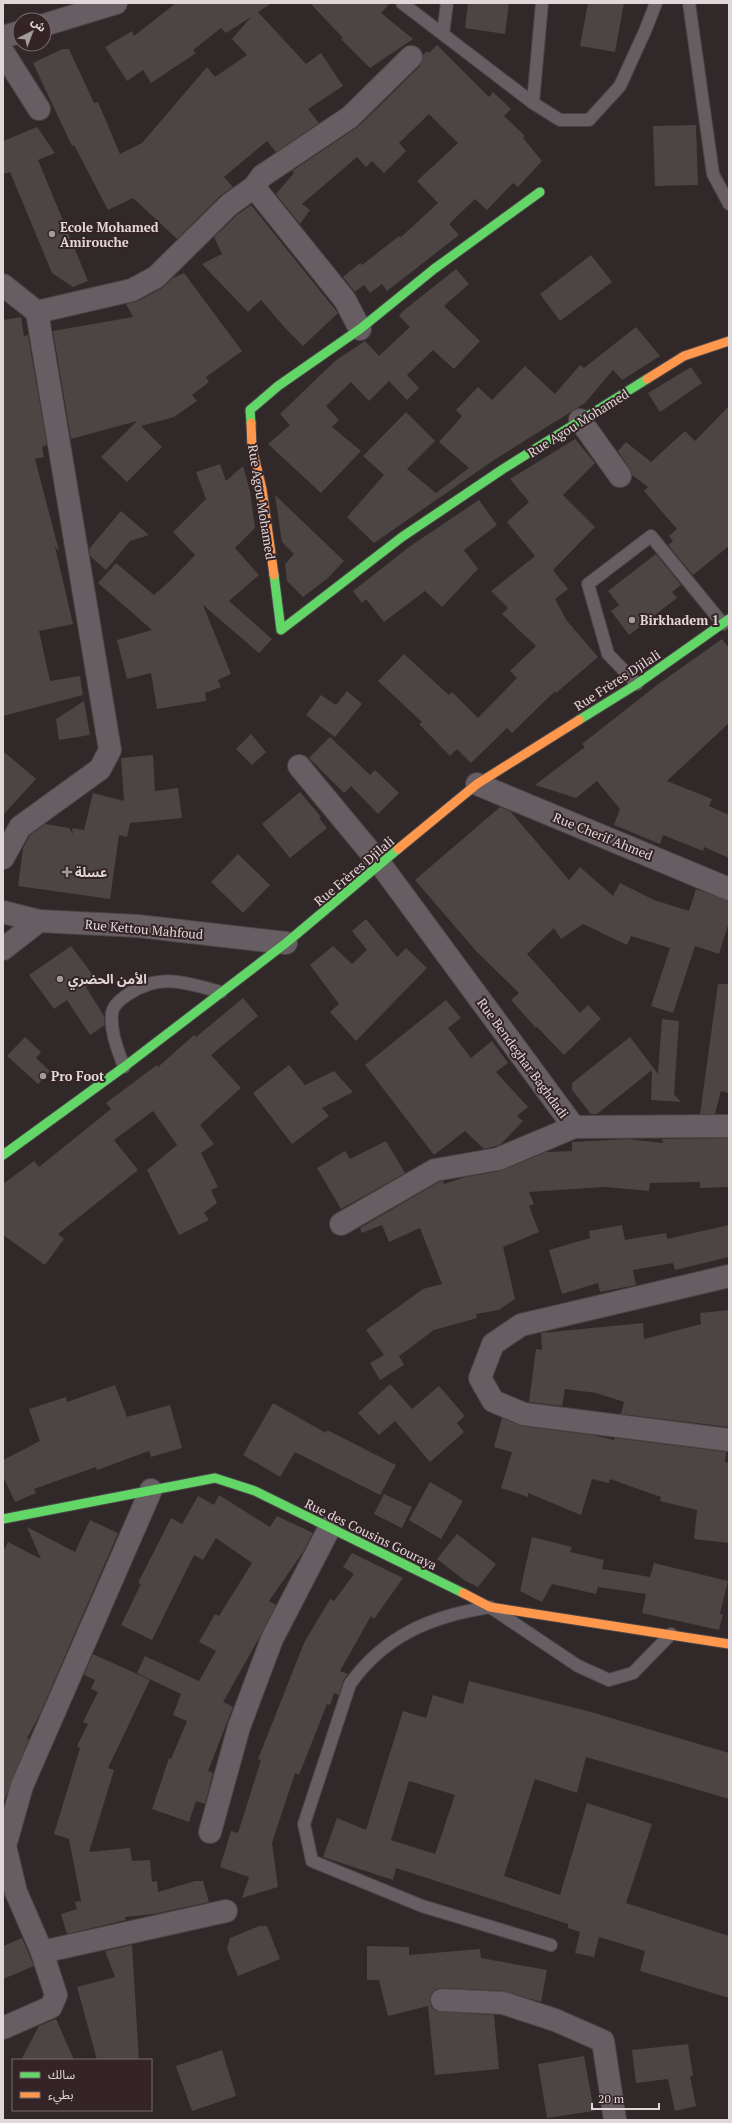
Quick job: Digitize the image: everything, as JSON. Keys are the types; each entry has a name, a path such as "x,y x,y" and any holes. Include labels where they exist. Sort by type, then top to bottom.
{"street":[{"path":"52,22 116,3"},
{"path":"3,52 39,109"},
{"path":"37,312 132,290 156,277 229,205 254,187 262,176 350,117 411,57"},
{"path":"254,187 344,300 360,329 434,269 540,192"},
{"path":"3,285 37,312 110,750 100,769 20,827 3,858"},
{"name":"Rue Agou Mohamed","path":"360,329 278,386 250,410 252,448 262,489 281,630 402,537 503,469 684,356 729,341"},
{"path":"580,420 620,476"},
{"name":"Rue Frères Djilali","path":"3,1155 124,1067 286,943 478,784 637,684 727,625"},
{"name":"Rue Bendeghar Baghdadi","path":"299,766 381,865 574,1127 729,1126"},
{"name":"Rue Cherif Ahmed","path":"478,784 729,889"},
{"name":"Rue Kettou Mahfoud","path":"3,912 39,921 138,926 286,943"},
{"path":"3,949 39,921"},
{"path":"341,1224 436,1170 498,1158 574,1127"},
{"path":"729,1276 521,1325 493,1344 480,1378 493,1401 524,1414 729,1440"},
{"name":"Rue des Cousins Gouraya","path":"3,1519 215,1478 255,1491 490,1607 729,1644"},
{"path":"3,2028 51,2007 56,1995 42,1952 16,1892 5,1846 22,1786 151,1490"},
{"path":"210,1832 239,1727 272,1639 330,1527"},
{"path":"42,1952 226,1911"},
{"path":"442,2000 503,2003 555,2020 603,2041 615,2120"}],"lane":[{"path":"402,3 533,102 560,120 589,120 620,86 646,31 656,3"},
{"path":"443,34 447,3"},
{"path":"533,102 542,3"},
{"path":"689,3 713,174 729,204"},
{"path":"637,684 608,654 588,584 651,536 727,625"},
{"path":"124,1067 112,1032 112,1012 119,1001 151,982 168,980 221,992"},
{"path":"551,1945 422,1906 312,1861 306,1839 304,1824 350,1684 362,1668 386,1645 429,1621 457,1612 490,1607 578,1666 609,1680 633,1673 671,1634"}],"building":[{"path":"176,3 272,3 258,12 306,64 321,53 343,86 308,109 319,123 276,152 267,141 224,177 233,187 220,196 177,239 133,198 108,210 74,145 72,146 33,63 62,49 69,49 94,103 98,102 120,154 142,143 207,67 215,77 247,55 232,39 251,17 226,33 221,28 193,50 196,53 151,83 143,70 127,81 105,47 132,31 134,36"},
{"path":"310,3 390,3 381,13 413,39 370,68 341,39 343,38"},
{"path":"468,3 509,3 505,34 465,28"},
{"path":"588,3 624,3 615,52 580,46"},
{"path":"437,45 489,97 493,92 511,109 504,116 525,136 523,138 542,161 518,187 513,183 487,210 475,199 449,224 459,235 387,291 382,284 370,293 364,285 355,292 343,277 360,263 362,265 399,236 400,238 438,203 417,181 458,143 429,114 399,143 406,151 384,173 372,161 366,167 357,157 302,204 310,210 300,224 276,194 294,173 292,171 359,126 420,66 423,55 427,51 429,53"},
{"path":"696,125 698,185 655,186 653,126"},
{"path":"37,127 55,153 38,160 88,281 73,287 52,273 10,172 3,174 3,141"},
{"path":"251,205 338,313 303,346 261,300 248,312 202,264 222,254 214,237 237,215"},
{"path":"591,255 612,282 560,321 540,294"},
{"path":"456,269 469,284 444,306 480,341 454,369 433,350 407,375 419,388 407,400 389,381 369,401 351,382 326,406 339,420 332,427 361,451 321,493 268,444 290,425 280,414 335,361 365,341 379,356 410,327 399,316 403,311"},
{"path":"184,273 242,351 206,377 209,382 192,395 197,401 174,417 141,426 162,447 127,482 101,457 137,421 71,439 53,331 133,317 126,304 138,301 162,288 173,278"},
{"path":"21,317 24,336 28,335 47,445 42,447 44,457 35,459 59,551 55,547 73,624 39,631 50,681 80,676 83,695 3,716 3,320"},
{"path":"636,327 660,356 622,380 613,370 585,403 494,460 374,543 347,517 384,475 363,456 406,412 435,441 407,469 436,493 469,468 439,442 462,416 456,410 478,387 492,400 525,366 555,394 580,365 584,368"},
{"path":"691,367 702,383 660,412 648,393"},
{"path":"729,406 729,546 693,575 668,545 673,541 669,536 677,529 644,491 648,487 632,475 630,469 618,451 626,442 651,462 685,431 695,441"},
{"path":"575,439 595,463 563,495 595,527 553,570 568,589 555,599 567,621 598,657 556,693 555,691 512,733 507,728 471,763 457,749 450,756 419,724 422,722 378,681 404,654 449,695 452,692 478,718 517,678 510,671 536,646 502,614 508,608 491,591 535,556 507,522 529,502 510,479"},
{"path":"220,464 226,481 243,466 250,491 255,528 235,548 259,575 229,601 272,639 259,653 203,605 231,674 218,680 221,687 205,693 206,701 157,709 151,673 127,679 117,640 152,630 98,583 116,563 154,595 172,579 195,555 173,532 206,499 196,472"},
{"path":"275,495 344,561 328,578 303,597 287,581 285,564 294,554 282,542"},
{"path":"479,500 497,525 464,550 478,569 442,607 425,591 384,622 366,599 362,603 353,591 409,547"},
{"path":"121,511 149,535 130,541 106,570 90,556 89,549"},
{"path":"656,554 681,585 672,592 677,598 629,635 611,611 619,605 608,591"},
{"path":"722,639 729,648 729,723 667,781 712,799 709,806 729,815 729,858 704,847 703,851 663,835 660,844 614,825 620,809 597,781 576,798 535,785 585,747 582,744 657,685"},
{"path":"347,691 362,704 335,737 306,715 321,695 336,705"},
{"path":"84,701 90,735 59,740 56,719"},
{"path":"251,734 266,752 252,765 236,749"},
{"path":"330,737 370,775 375,770 399,793 378,814 351,786 344,793 309,758"},
{"path":"3,751 36,779 3,815"},
{"path":"153,755 155,791 178,788 182,818 130,823 127,837 119,835 110,899 18,886 23,848 30,835 45,824 69,828 73,834 72,828 84,830 93,793 124,801 121,758"},
{"path":"300,792 321,817 319,818 327,828 290,858 262,824"},
{"path":"500,807 510,811 569,880 580,867 613,896 620,883 654,900 689,911 696,889 729,901 729,922 719,954 695,946 673,1013 651,1006 670,948 631,936 627,945 583,924 561,939 554,928 527,954 580,1013 588,1005 601,1019 564,1055 537,1027 536,1028 511,1000 519,993 476,951 415,880"},
{"path":"238,854 270,885 243,913 211,882"},
{"path":"366,919 397,957 406,948 427,968 356,1041 330,1012 339,1004 310,965 333,946 352,964 367,950 352,931"},
{"path":"71,946 96,979 86,987 104,1016 105,1025 90,1035 67,1000 54,1009 29,975"},
{"path":"718,984 729,984 729,1093 721,1091 715,1114 700,1114"},
{"path":"243,998 258,1016 211,1055 241,1088 200,1125 214,1144 201,1153 218,1187 211,1190 217,1203 204,1213 209,1220 179,1235 147,1170 177,1145 153,1111 114,1140 138,1170 58,1234 64,1239 45,1265 3,1235 3,1184 34,1161 39,1167 111,1109 106,1103 157,1065 158,1067 194,1035 196,1037"},
{"path":"446,1000 461,1018 448,1028 471,1058 492,1041 508,1063 496,1072 528,1107 517,1116 523,1121 500,1145 484,1149 465,1131 434,1155 365,1065"},
{"path":"662,1019 679,1021 674,1094 681,1102 651,1100 652,1070 597,1114 591,1114 572,1090 572,1083 630,1037 658,1074"},
{"path":"25,1037 41,1052 36,1058 50,1071 38,1084 7,1056"},
{"path":"289,1065 305,1085 334,1071 353,1092 322,1108 329,1116 292,1144 253,1093"},
{"path":"729,1138 729,1187 700,1188 700,1182 650,1183 649,1191 605,1187 529,1192 534,1204 529,1206 539,1232 503,1247 515,1299 499,1310 476,1314 477,1318 434,1330 399,1356 404,1365 380,1380 370,1363 384,1355 366,1330 423,1289 442,1284 420,1228 389,1242 382,1225 362,1233 360,1228 439,1182 443,1181 444,1184 466,1177 500,1171 546,1152 572,1151 572,1142 628,1139 663,1143 662,1139"},
{"path":"386,1141 405,1173 341,1209 317,1168 345,1151 350,1159"},
{"path":"622,1225 625,1240 666,1233 667,1239 729,1225 729,1257 675,1270 673,1263 633,1270 636,1285 600,1292 598,1283 562,1294 549,1250 590,1238 589,1231"},
{"path":"729,1310 729,1427 621,1414 624,1402 596,1393 565,1389 562,1406 529,1402 536,1349 542,1350 541,1333 643,1323 644,1339 701,1324 700,1313"},
{"path":"390,1384 412,1409 439,1386 465,1416 457,1423 464,1432 430,1462 395,1421 379,1435 358,1413"},
{"path":"115,1385 127,1417 170,1405 182,1448 151,1457 149,1451 97,1470 96,1467 34,1489 36,1493 15,1502 3,1476 3,1460 40,1441 29,1409 66,1397 67,1402"},
{"path":"273,1403 326,1433 327,1430 396,1465 380,1495 295,1452 280,1477 243,1455"},
{"path":"502,1418 522,1426 593,1435 614,1440 615,1438 726,1452 725,1462 729,1463 729,1543 694,1539 697,1510 660,1501 661,1497 610,1479 609,1483 592,1479 581,1515 528,1493 528,1497 501,1488 512,1452 494,1447"},
{"path":"430,1482 463,1501 441,1539 409,1520"},
{"path":"384,1494 412,1507 402,1528 374,1514"},
{"path":"219,1495 270,1527 277,1516 313,1533 303,1552 269,1601 276,1605 223,1702 233,1707 208,1771 213,1773 205,1804 196,1801 189,1822 152,1809 169,1758 171,1759 187,1721 173,1715 181,1694 137,1673 145,1656 199,1681 216,1651 199,1642 215,1614 219,1616 252,1563 216,1538 203,1560 194,1555 152,1640 121,1625 141,1584 138,1583 171,1518 182,1524 198,1496 214,1505"},
{"path":"90,1520 118,1533 40,1714 27,1738 29,1739 3,1804 3,1552 8,1542 41,1559 27,1527 75,1552"},
{"path":"457,1534 496,1564 478,1587 464,1580 437,1559"},
{"path":"532,1537 572,1547 570,1552 604,1560 602,1569 650,1577 654,1563 728,1581 720,1614 723,1615 719,1630 642,1613 646,1594 598,1587 596,1594 552,1584 542,1602 520,1591"},
{"path":"352,1553 403,1578 374,1619 371,1616 340,1671 348,1674 343,1681 339,1695 334,1693 330,1705 327,1704 299,1775 295,1773 272,1843 278,1887 242,1898 249,1877 220,1867 231,1831 238,1833 261,1760 258,1759 304,1643 330,1599 334,1601 354,1574 343,1567"},
{"path":"93,1654 150,1680 108,1768 114,1770 89,1852 130,1848 132,1861 150,1860 152,1882 157,1881 158,1892 195,1881 203,1881 209,1902 154,1914 125,1917 126,1920 67,1934 61,1914 77,1909 75,1902 81,1901 69,1839 54,1834 80,1748 77,1746 88,1724 83,1722 98,1692 91,1689 95,1680 84,1675"},
{"path":"469,1681 591,1712 729,1753 729,1799 586,1757 577,1793 535,1779 504,1876 560,1895 587,1803 652,1824 626,1903 729,1936 729,1998 640,1971 645,1951 599,1937 594,1957 575,1953 580,1932 568,1928 568,1924 396,1868 393,1880 323,1857 337,1818 366,1830 403,1711 426,1718 433,1695 463,1704","holes":["409,1781 455,1795 435,1854 391,1840"]},
{"path":"259,1926 267,1926 280,1959 238,1976 227,1949 230,1938"},
{"path":"22,1938 34,1966 3,1979 3,1946"},
{"path":"132,1945 139,2059 97,2059 77,1987 115,1977 105,1951"},
{"path":"367,1946 409,1947 409,1955 480,1949 481,1958 547,1970 541,2002 504,1991 443,1988 436,1989 431,1994 430,2000 431,2006 436,2011 494,2015 499,2069 435,2075 428,2006 388,2016 379,1980 367,1980"},
{"path":"56,2019 74,2059 22,2059 39,2026"},
{"path":"688,2044 693,2076 690,2076 696,2106 675,2111 668,2079 636,2083 632,2050"},
{"path":"222,2050 236,2096 192,2111 176,2066"},
{"path":"584,2056 594,2111 547,2118 538,2064"}],"traffic: fast":[{"path":"251,423 250,410 278,386 360,329 434,269 540,192"},
{"path":"274,575 281,630 402,537 503,469 647,379"},
{"path":"579,720 637,684 729,619"},
{"path":"3,1155 124,1067 286,943 398,849"},
{"path":"3,1519 215,1478 255,1491 463,1593"}],"traffic: slow":[{"path":"647,379 684,356 729,341"},
{"path":"251,423 252,448 262,489 274,575"},
{"path":"398,849 477,784 579,720"},
{"path":"463,1593 490,1607 729,1644"}],"place":[{"name":"Ecole Mohamed Amirouche","path":"52,234"},
{"name":"Birkhadem 1","path":"632,620"},
{"name":"عسلة","path":"67,872"},
{"name":"الأمن الحضري","path":"60,979"},
{"name":"Pro Foot","path":"43,1076"}]}
